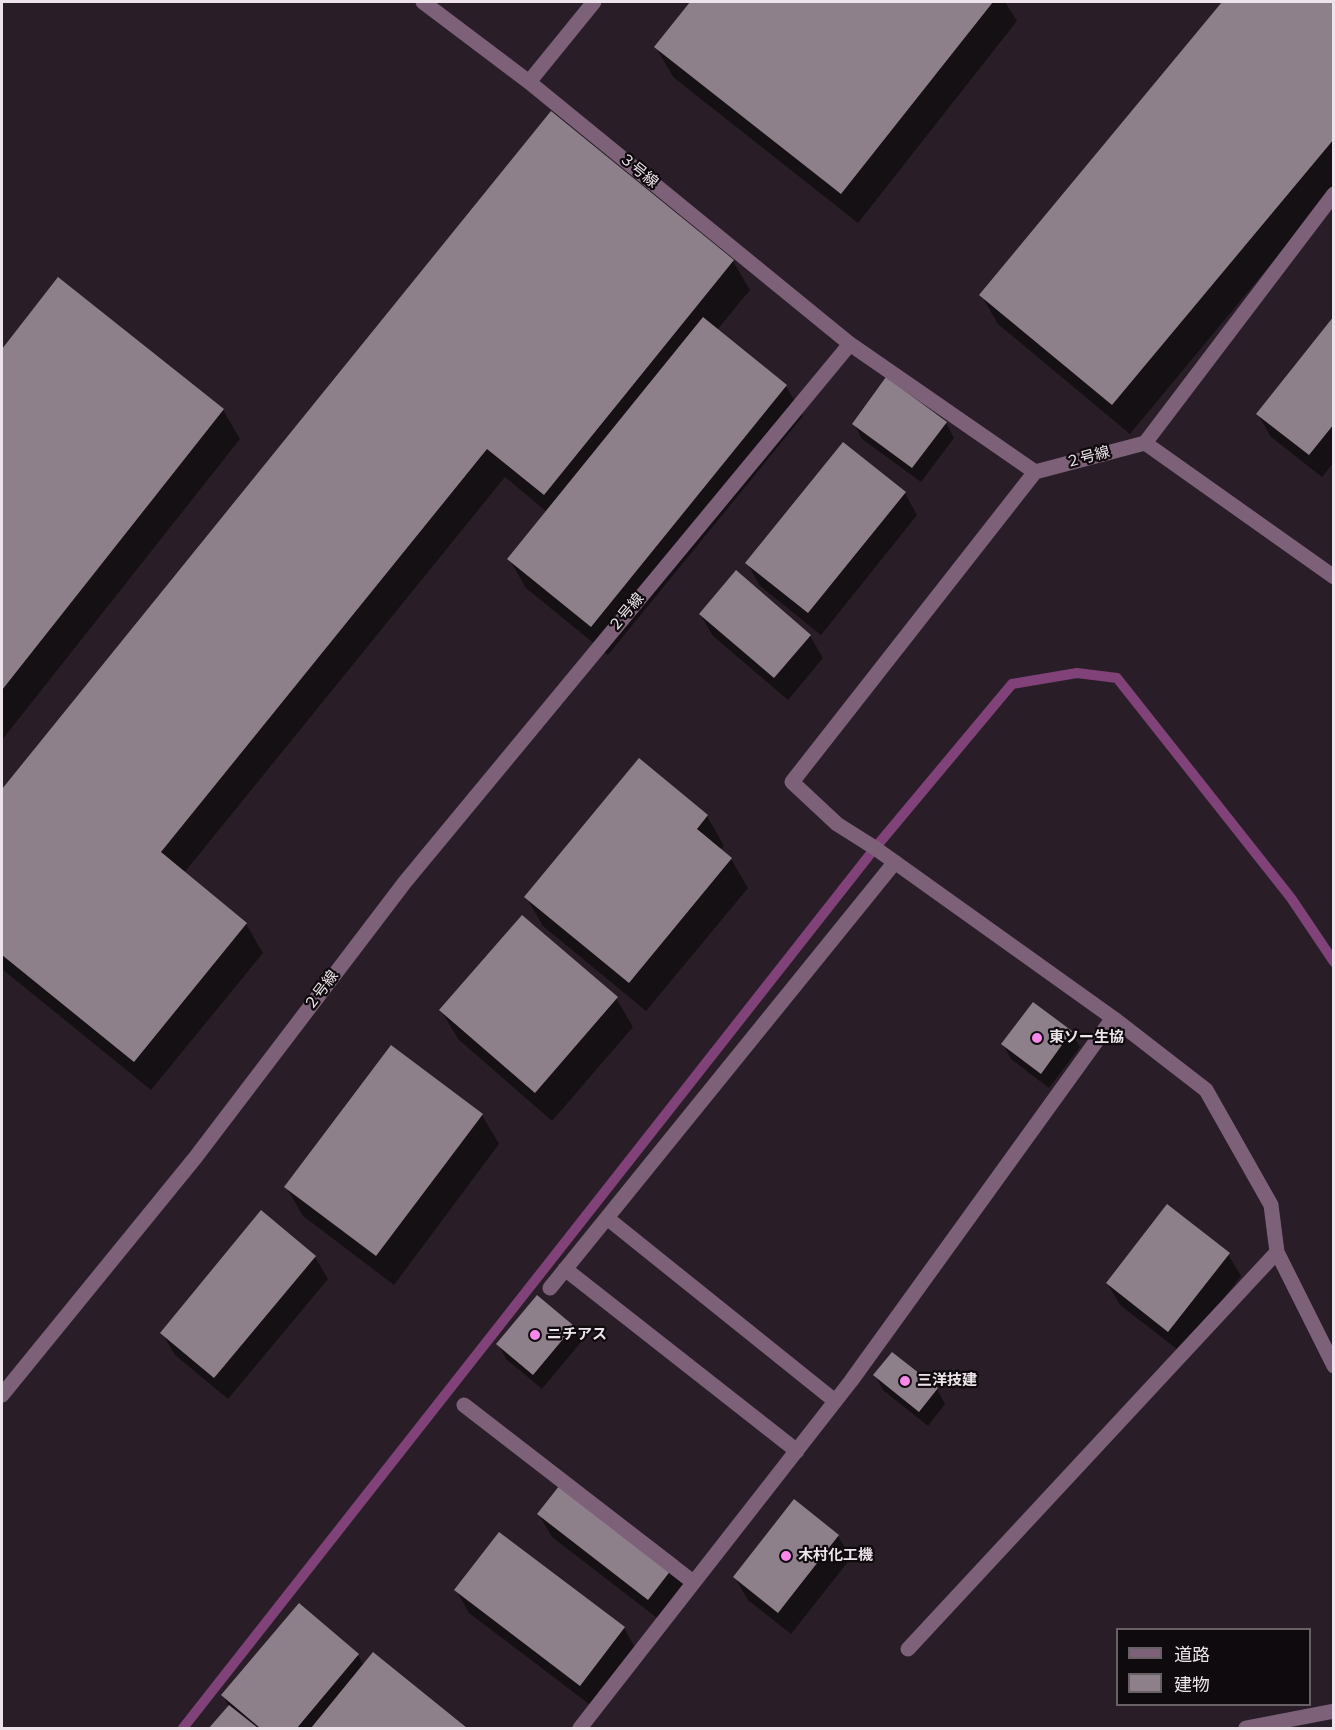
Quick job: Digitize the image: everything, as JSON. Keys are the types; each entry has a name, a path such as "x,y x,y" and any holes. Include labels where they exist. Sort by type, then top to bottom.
{"street":[{"name":"３号線","path":"423,2 530,82 850,344"},
{"path":"530,82 594,2"},
{"path":"1334,194 1145,443 1334,576"},
{"path":"850,344 1035,472 792,782 837,824 895,862 1113,1018 1206,1090 1271,1205 1277,1252 1334,1366"},
{"name":"２号線","path":"2,1395 195,1158 405,882 850,344"},
{"name":"２号線","path":"1035,472 1145,443"},
{"path":"550,1288 895,862"},
{"path":"580,1728 835,1401 1113,1018"},
{"path":"607,1218 835,1401"},
{"path":"908,1649 1277,1252"},
{"path":"565,1269 797,1450"},
{"path":"464,1405 693,1582"},
{"path":"1246,1728 1334,1711"}],"building":[{"path":"690,2 993,2 841,194 654,47"},
{"path":"1222,2 1334,2 1334,139 1112,405 979,295"},
{"path":"551,111 734,260 544,495 487,449 161,852 247,923 134,1062 2,955 2,789"},
{"path":"58,277 224,409 2,690 2,349"},
{"path":"1334,316 1334,424 1309,455 1256,414"},
{"path":"703,317 787,385 591,627 507,559"},
{"path":"886,377 947,422 912,468 852,424"},
{"path":"843,442 906,492 808,613 745,563"},
{"path":"736,570 811,635 774,678 699,614"},
{"path":"639,758 708,815 697,829 732,858 629,983 524,897"},
{"path":"522,915 618,997 535,1093 439,1010"},
{"name":"東ソー生協","path":"1033,1002 1072,1031 1041,1074 1001,1044"},
{"path":"391,1045 483,1114 376,1256 284,1187"},
{"path":"1167,1204 1230,1253 1168,1332 1106,1283"},
{"path":"261,1210 316,1256 214,1378 160,1333"},
{"name":"ニチアス","path":"537,1295 574,1326 533,1375 496,1344"},
{"name":"三洋技建","path":"892,1352 938,1388 919,1412 873,1375"},
{"path":"567,1476 678,1561 648,1600 537,1514"},
{"name":"木村化工機","path":"794,1499 839,1535 778,1613 733,1577"},
{"path":"499,1532 625,1627 580,1686 454,1590"},
{"path":"299,1603 359,1654 297,1728 260,1728 221,1695"},
{"path":"373,1652 467,1728 311,1728"},
{"path":"229,1705 258,1728 209,1728"}],"waterway":[{"path":"183,1728 875,848 1012,684 1077,673 1117,678 1291,898 1334,962"}],"place":[{"name":"東ソー生協","path":"1037,1038"},
{"name":"ニチアス","path":"535,1335"},
{"name":"三洋技建","path":"905,1381"},
{"name":"木村化工機","path":"786,1556"}]}
